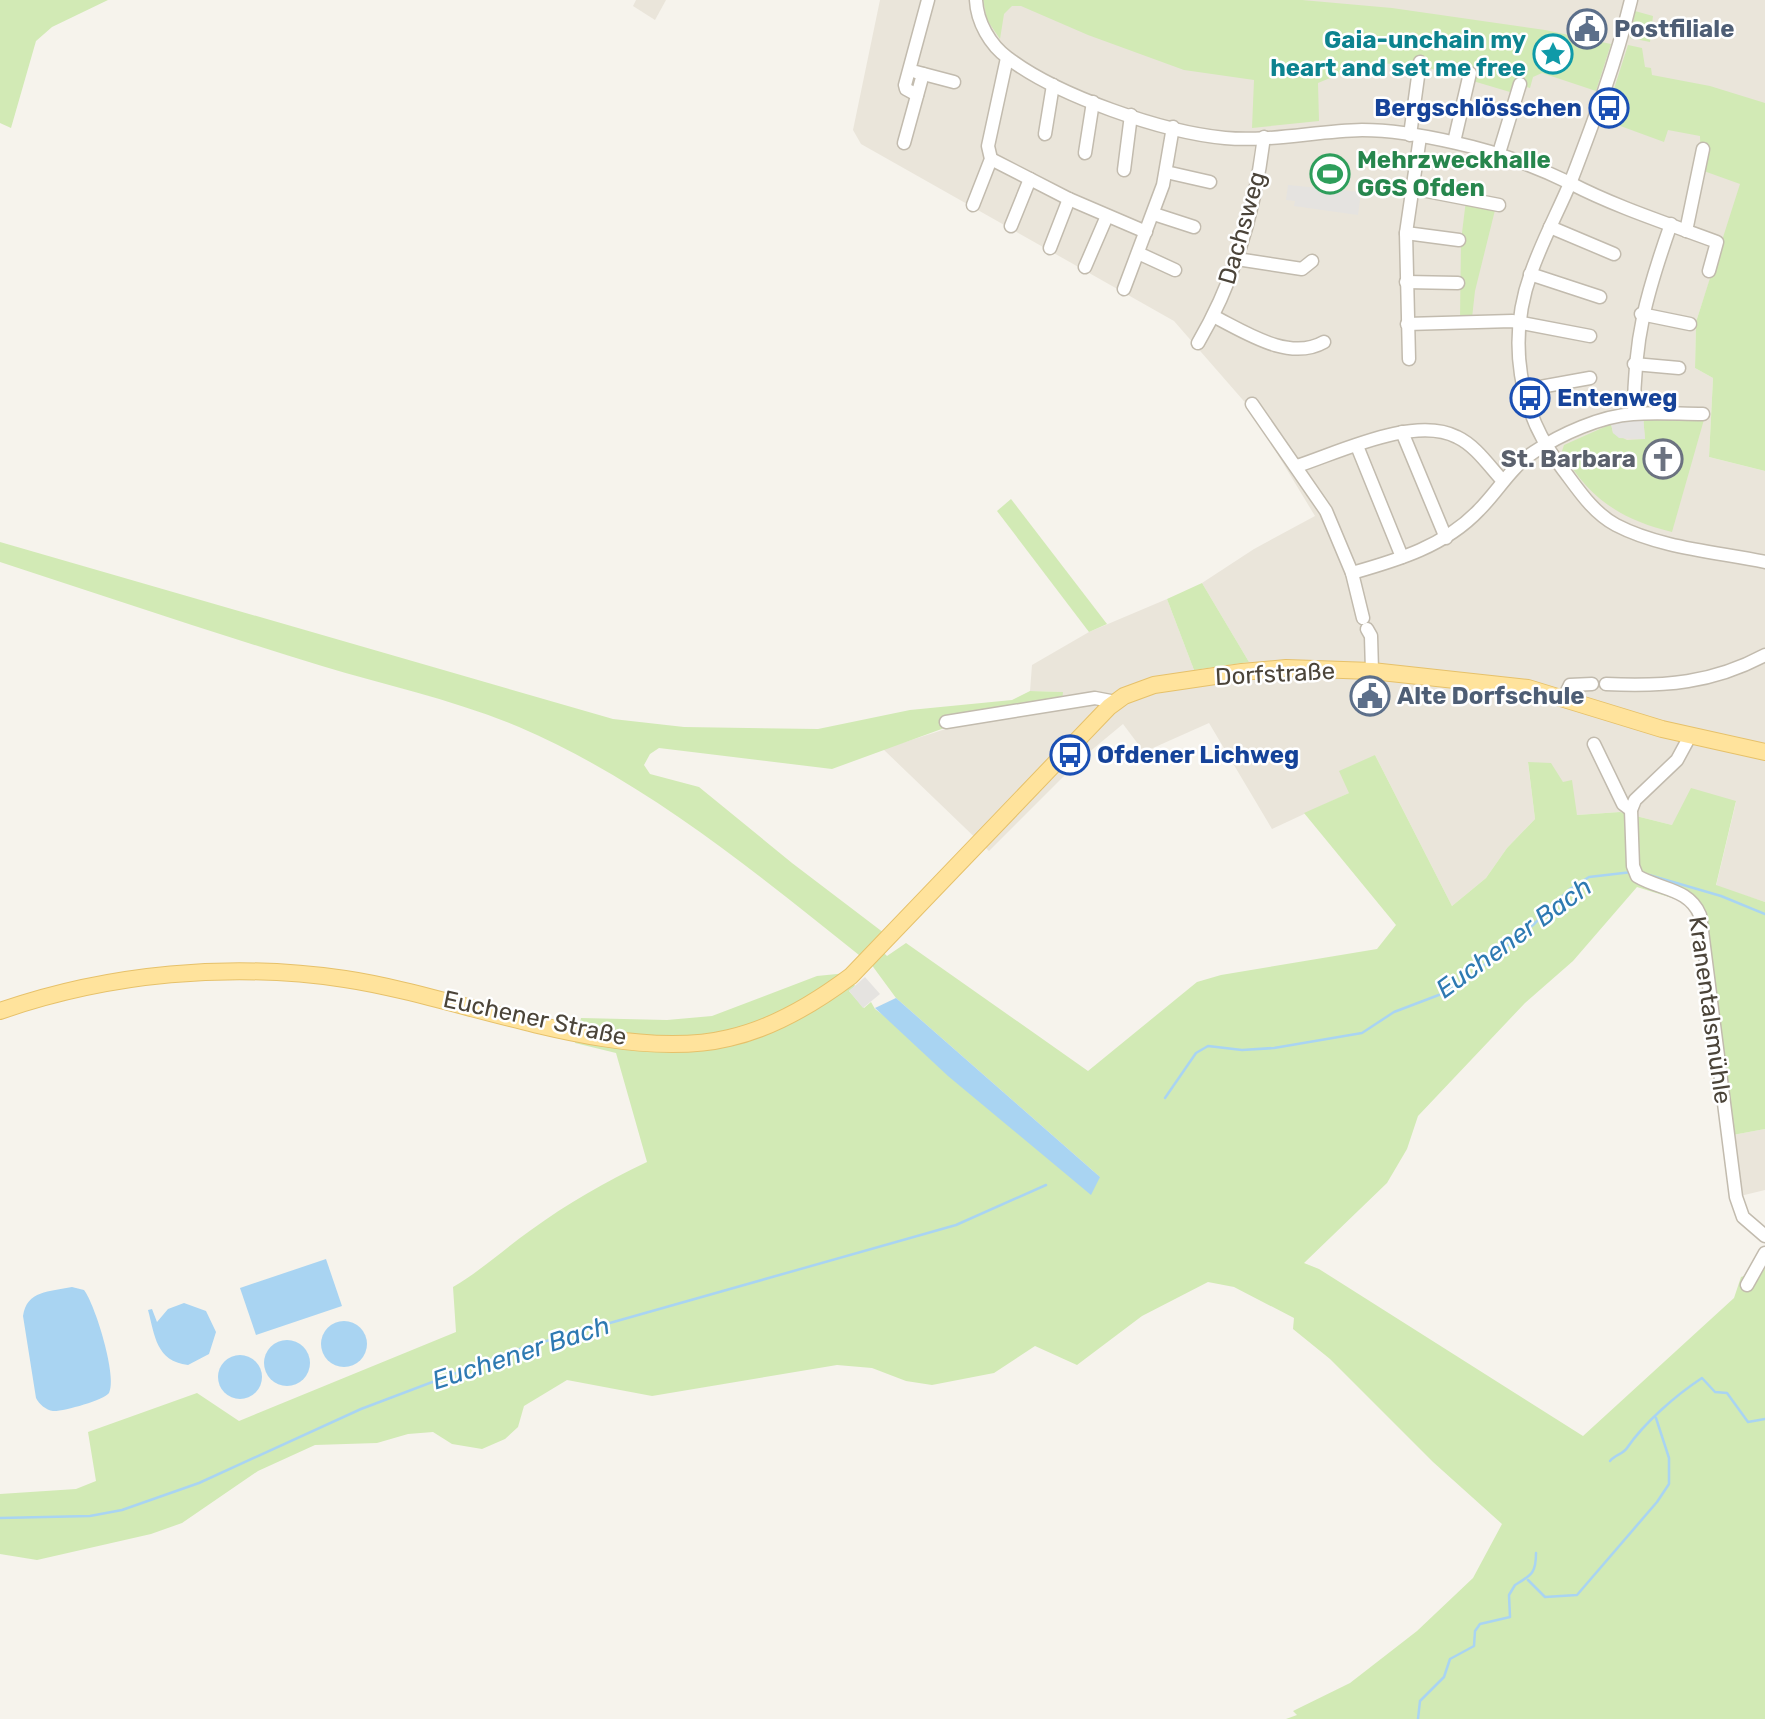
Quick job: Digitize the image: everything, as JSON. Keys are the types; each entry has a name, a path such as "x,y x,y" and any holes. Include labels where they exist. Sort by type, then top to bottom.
{"main road":[{"name":"Dorfstraße","path":"1082,733 1116,702 1154,685 1286,668 1372,671 1528,688 1623,719 1765,752"},
{"name":"Euchener Straße","path":"0,1011 98,985 151,977 226,972 283,973 345,979 427,995 598,1037 672,1043 729,1038 814,1003 851,976 1082,733"}],"street":[{"path":"917,95 905,89 928,0"},
{"path":"976,0 978,19 1007,58 1053,85 1093,102 1131,116 1222,138 1365,130 1454,142 1499,153 1553,172 1570,183 1717,242 1709,271"},
{"path":"1631,0 1609,81 1570,183 1530,274 1519,323 1517,350 1523,390 1546,444 1595,510 1617,526 1662,541 1765,562"},
{"path":"974,205 991,159 988,146 1007,58"},
{"path":"1409,359 1406,233 1420,62"},
{"path":"909,70 954,82"},
{"path":"1454,142 1470,73"},
{"path":"904,143 923,74"},
{"path":"1499,153 1520,84"},
{"path":"1045,134 1053,85"},
{"path":"1085,153 1093,102"},
{"path":"1124,170 1131,116"},
{"path":"1124,289 1154,214 1166,172 1173,127"},
{"name":"Dachsweg","path":"1198,344 1237,259 1251,211 1265,137"},
{"path":"1686,231 1703,149"},
{"path":"991,159 1069,199 1146,232"},
{"path":"1166,172 1210,182"},
{"path":"1011,226 1030,179"},
{"path":"1411,188 1499,205"},
{"path":"1050,248 1069,199"},
{"path":"1154,214 1194,227"},
{"path":"1085,267 1107,216"},
{"path":"1634,414 1634,364 1641,314 1671,224"},
{"path":"1550,227 1614,254"},
{"path":"1406,233 1459,240"},
{"path":"1138,253 1175,270"},
{"path":"1237,259 1302,269 1312,261"},
{"path":"1530,274 1600,297"},
{"path":"1406,282 1458,283"},
{"path":"1641,314 1690,324"},
{"name":"Dachsweg","path":"1213,316 1286,348 1312,349 1324,342"},
{"path":"1407,324 1512,321 1590,336"},
{"path":"1634,364 1679,368"},
{"path":"1523,390 1590,378"},
{"path":"1252,404 1297,466 1325,511 1352,573 1371,636 1372,671"},
{"path":"1352,573 1402,557 1446,538 1481,509 1513,469 1546,444 1595,423 1634,414 1703,414"},
{"path":"1297,466 1402,432 1429,428 1460,438 1503,481"},
{"path":"1402,432 1446,538"},
{"path":"1357,446 1402,557"},
{"path":"1606,684 1686,684 1732,671 1765,655"},
{"path":"1564,698 1570,685 1592,684"},
{"name":"Dorfstraße","path":"946,722 1095,698 1116,702"},
{"path":"1594,744 1623,804 1631,810 1635,800 1677,760 1690,736"},
{"name":"Kranentalsmühle","path":"1631,810 1635,871 1688,897 1700,915 1736,1197 1744,1217 1765,1236"},
{"path":"1747,1285 1765,1253"}],"shaded area":[{"path":"636,0 666,0 655,20 633,6"},
{"path":"880,0 1765,0 1765,112 1696,322 1695,368 1713,378 1709,457 1765,471 1765,902 1716,886 1736,802 1672,825 1620,812 1577,815 1563,782 1528,763 1535,819 1507,848 1486,878 1452,906 1375,755 1349,793 1272,829 1209,723 1144,752 1123,724 1082,758 989,851 883,749 1062,692 1030,691 1032,665 1089,632 1167,599 1194,670 1249,662 1202,583 1254,549 1315,516 1249,407 1174,321 861,144 853,130"},
{"path":"1288,185 1361,192 1358,215 1294,206 1295,201 1286,200"},
{"path":"1643,416 1645,439 1619,438 1613,433 1610,419"},
{"path":"865,977 880,994 863,1008 849,991"},
{"path":"1765,1129 1765,1190 1732,1198 1722,1137"}],"green space":[{"path":"0,0 108,0 52,27 36,41 11,128 0,123"},
{"path":"983,0 1302,0 1392,8 1545,30 1611,44 1596,91 1542,73 1533,77 1530,88 1513,83 1510,92 1419,65 1366,63 1318,83 1319,121 1252,128 1254,80 1184,70 1088,35 1021,6 1012,6 1004,14 1000,39 987,20"},
{"path":"1635,11 1653,16 1650,42 1630,38"},
{"path":"1628,45 1642,48 1645,67 1651,68 1652,75 1710,86 1765,103 1765,471 1709,457 1713,378 1695,368 1696,322 1740,184 1701,170 1700,136 1668,130 1664,142 1604,120"},
{"path":"1466,200 1496,206 1475,291 1472,318 1460,319 1461,241"},
{"path":"1643,416 1705,416 1672,532 1637,521 1608,505 1583,482 1562,451 1564,445 1611,424 1613,433 1627,440 1645,439"},
{"path":"1011,499 1107,624 1089,632 997,511"},
{"path":"0,542 613,719 684,727 818,729 910,710 1012,700 1030,691 1063,692 1061,710 947,727 832,769 659,748 650,754 644,765 650,774 699,787 884,933 864,959 699,831 612,774 566,749 519,727 470,709 322,666 0,562"},
{"path":"1202,583 1249,662 1194,670 1167,599"},
{"path":"1375,755 1452,906 1486,878 1507,848 1535,819 1528,762 1551,763 1563,782 1572,780 1577,815 1620,812 1672,825 1691,788 1736,801 1716,885 1765,902 1765,1129 1722,1137 1696,918 1688,903 1637,887 1573,961 1525,1003 1418,1116 1407,1149 1387,1183 1304,1263 1319,1269 1583,1436 1734,1298 1741,1277 1765,1269 1765,1719 1286,1719 1297,1715 1293,1711 1350,1683 1417,1631 1473,1578 1502,1524 1433,1462 1330,1359 1293,1329 1294,1318 1234,1287 1208,1282 1142,1316 1077,1365 1035,1346 994,1373 932,1385 906,1381 872,1368 837,1365 652,1396 567,1380 524,1406 518,1427 505,1439 482,1449 452,1444 433,1432 408,1434 377,1443 315,1445 258,1471 182,1523 151,1534 37,1560 0,1554 0,1494 76,1489 96,1481 88,1432 197,1393 239,1421 456,1332 453,1287 559,1211 647,1162 616,1053 575,1043 581,1018 667,1020 712,1016 817,976 847,973 855,986 849,991 864,1008 871,1002 875,1009 1100,1177 896,998 871,964 883,952 887,956 906,943 1088,1071 1197,982 1221,975 1377,949 1396,925 1304,813 1349,793 1339,771"}],"water":[{"path":"896,998 1100,1177 1091,1195 948,1076 875,1008"},
{"path":"326,1259 342,1306 256,1335 240,1288"},
{"path":"72,1287 84,1290 94,1310 108,1358 111,1385 106,1396 73,1408 53,1411 43,1406 36,1398 23,1316 25,1307 34,1297"},
{"path":"184,1303 206,1311 216,1332 209,1354 188,1365 177,1363 163,1353 155,1338 148,1310 152,1309 157,1322 168,1309"},
{"path":"344,1321 360,1328 367,1344 360,1360 344,1367 328,1360 321,1344 328,1328"},
{"path":"287,1340 303,1347 310,1363 303,1379 287,1386 271,1379 264,1363 271,1347"},
{"path":"240,1355 256,1361 262,1377 256,1393 240,1399 224,1393 218,1377 224,1361"}],"waterway":[{"name":"Euchener Bach","path":"1165,1098 1196,1053 1208,1046 1242,1050 1274,1048 1362,1033 1394,1012 1444,993 1467,979 1533,925 1570,889 1589,877 1632,872"},
{"name":"Euchener Bach","path":"1649,875 1721,896 1765,914"},
{"name":"Euchener Bach","path":"0,1518 90,1516 122,1510 199,1483 361,1409 525,1347 956,1225 1046,1185"},
{"path":"1610,1461 1625,1450 1661,1410 1702,1378 1715,1392 1727,1393 1748,1422 1765,1419"},
{"path":"1528,1580 1545,1597 1577,1595 1657,1502 1669,1484 1669,1458 1656,1418"},
{"path":"1418,1719 1420,1701 1444,1677 1450,1659 1474,1646 1475,1631 1480,1624 1510,1617 1509,1595 1515,1585 1531,1573 1536,1553"}],"place":[{"name":"Postfiliale","path":"1587,29"},
{"name":"Gaia-unchain my heart and set me free","path":"1553,54"},
{"name":"Bergschlösschen","path":"1609,108"},
{"name":"Mehrzweckhalle GGS Ofden","path":"1330,174"},
{"name":"Entenweg","path":"1530,398"},
{"name":"St. Barbara","path":"1663,459"},
{"name":"Alte Dorfschule","path":"1370,696"},
{"name":"Ofdener Lichweg","path":"1070,755"}]}
